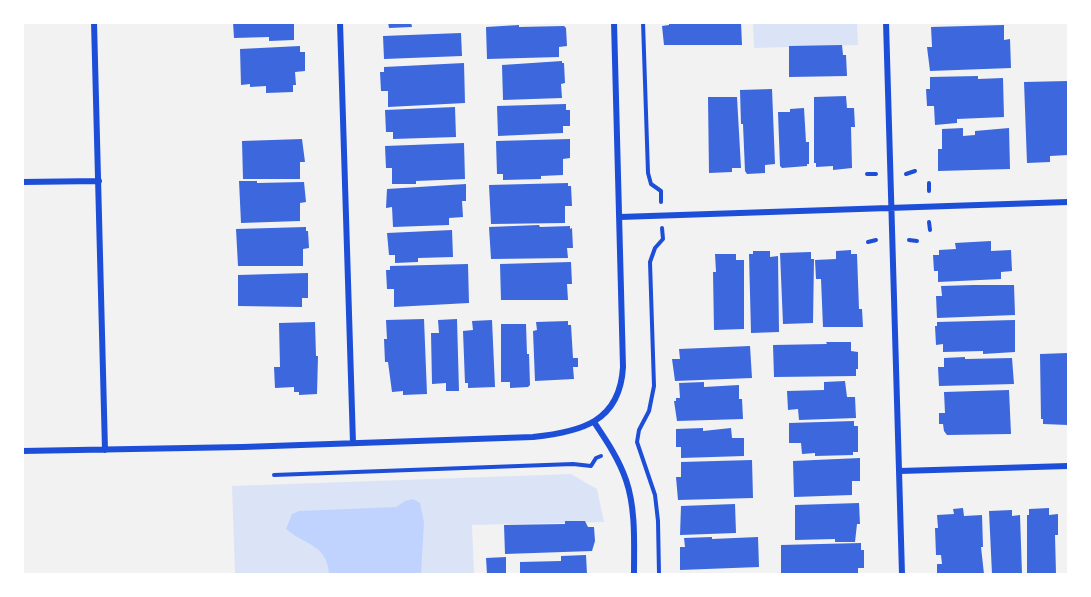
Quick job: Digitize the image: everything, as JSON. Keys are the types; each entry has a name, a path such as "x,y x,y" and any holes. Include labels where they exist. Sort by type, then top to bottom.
{"street":[{"path":"94,22 105,450"},
{"path":"340,22 353,443"},
{"path":"22,451 533,437 566,433 594,422 609,411 615,402 620,393 623,376 614,22"},
{"path":"886,22 902,574"},
{"path":"22,182 99,181"},
{"path":"620,217 1068,202"},
{"path":"594,422 612,450 628,487 632,508 634,574"},
{"path":"900,471 1068,466"}],"path":[{"path":"643,22 648,173 651,184 661,191 661,201"},
{"path":"906,174 915,171"},
{"path":"867,174 876,174"},
{"path":"929,183 929,191"},
{"path":"929,222 930,230"},
{"path":"659,574 655,495 637,442 639,430 653,398 650,262 654,248 663,239 662,230"},
{"path":"868,242 876,240"},
{"path":"909,240 917,241"},
{"path":"626,443 637,442"},
{"path":"274,475 591,465 596,458"}],"shaded area":[{"path":"753,23 857,23 858,45 754,48"},
{"path":"571,474 597,489 604,522 472,525 474,574 235,574 232,486"}],"water":[{"path":"413,499 420,503 424,522 421,574 329,574 320,551 286,529 292,514 299,511 396,507"}],"building":[{"path":"233,22 294,22 294,40 269,41 269,37 234,38"},
{"path":"388,22 411,22 412,27 389,28"},
{"path":"669,22 741,22 742,45 664,45 662,26 669,25"},
{"path":"519,25 519,27 564,26 567,46 559,47 559,57 487,59 486,27"},
{"path":"1004,25 1004,40 1010,39 1011,68 930,71 927,47 932,47 931,27"},
{"path":"461,33 462,56 384,59 383,36"},
{"path":"842,45 843,55 846,55 847,76 789,77 789,46"},
{"path":"300,46 300,52 305,52 305,71 295,72 296,85 293,85 293,92 266,93 266,86 241,85 240,49"},
{"path":"562,61 565,83 561,84 562,98 503,100 502,65"},
{"path":"464,63 465,103 388,107 388,91 381,91 380,72 384,72 384,67"},
{"path":"978,76 978,79 1003,78 1004,117 957,119 957,123 935,125 934,106 927,106 926,89 930,89 930,77"},
{"path":"1068,81 1068,155 1050,156 1050,162 1027,163 1024,82"},
{"path":"772,89 775,164 765,165 765,173 747,174 743,124 741,124 740,90"},
{"path":"846,96 847,108 854,108 855,127 851,127 852,168 833,170 833,166 816,167 814,163 814,97"},
{"path":"708,97 737,97 741,168 732,168 732,172 709,173"},
{"path":"566,104 566,110 570,110 570,126 563,126 563,133 498,136 497,106"},
{"path":"455,107 456,137 393,139 393,132 386,132 385,110"},
{"path":"804,108 806,142 809,142 809,164 782,168 780,166 778,112 790,112 790,109"},
{"path":"963,128 963,136 975,135 975,131 1009,128 1010,169 938,171 938,149 942,149 942,129"},
{"path":"302,139 305,162 300,162 300,179 243,179 242,141"},
{"path":"570,139 570,158 563,159 563,175 541,176 541,179 503,180 503,174 497,174 496,141"},
{"path":"464,143 465,179 392,184 392,168 386,168 385,146"},
{"path":"239,181 304,182 306,202 300,203 300,221 241,223"},
{"path":"568,183 568,186 571,186 572,206 565,206 565,223 491,224 489,185"},
{"path":"466,184 466,201 462,201 463,217 449,218 449,225 393,227 392,207 386,208 387,189"},
{"path":"539,225 540,227 570,226 570,229 572,228 573,248 567,248 568,258 491,259 489,227"},
{"path":"306,227 309,248 303,249 303,266 238,266 236,229"},
{"path":"452,230 453,257 418,258 418,262 395,263 395,255 389,255 387,233"},
{"path":"991,241 991,251 1011,250 1012,271 1001,272 1001,279 938,282 938,271 934,271 933,255 939,255 939,250 956,249 955,243"},
{"path":"851,250 851,254 857,254 859,309 862,309 863,327 823,327 821,279 816,279 815,260 836,259 836,251"},
{"path":"753,251 770,251 770,257 778,256 779,332 751,333 749,254 753,254"},
{"path":"811,252 811,259 814,259 813,323 783,324 780,253"},
{"path":"715,254 736,254 736,260 744,260 744,329 714,330"},
{"path":"571,262 572,284 567,284 568,300 501,300 500,264"},
{"path":"468,264 469,303 394,307 394,289 387,289 386,270 390,270 390,266"},
{"path":"308,273 308,298 302,298 302,307 238,306 238,275"},
{"path":"1014,285 1015,315 937,318 936,296 942,296 941,286"},
{"path":"424,319 427,394 403,395 403,391 392,392 388,362 385,362 386,320"},
{"path":"457,319 459,391 446,391 446,383 432,384 431,333 439,333 438,320"},
{"path":"492,320 495,387 468,388 468,383 465,383 463,331 473,330 472,321"},
{"path":"1015,320 1015,352 983,354 983,351 943,352 943,344 936,345 935,326 937,322"},
{"path":"568,321 568,325 571,325 573,358 578,358 578,367 573,367 574,379 535,381 533,331 537,330 536,322"},
{"path":"315,322 316,356 318,356 317,394 299,395 299,392 294,392 294,387 275,388 274,367 280,367 279,323"},
{"path":"501,324 526,324 530,385 528,387 510,388 510,382 501,382"},
{"path":"826,342 851,342 851,351 858,352 856,376 774,377 773,345 827,344"},
{"path":"750,346 752,378 675,381 672,359 680,359 679,349"},
{"path":"1068,353 1068,425 1043,424 1040,354"},
{"path":"965,357 965,359 1012,358 1014,384 939,386 938,367 944,367 944,358"},
{"path":"845,381 847,397 855,397 856,418 799,420 798,409 788,410 787,391 824,390 824,382"},
{"path":"704,382 704,387 739,385 743,419 677,421 674,401 680,398 679,383"},
{"path":"1009,390 1011,434 947,435 943,424 939,424 939,413 945,413 944,392"},
{"path":"854,421 854,426 858,426 858,452 853,452 853,455 802,454 801,443 789,443 789,423"},
{"path":"703,428 703,431 731,428 732,438 744,438 744,456 681,458 681,447 676,447 676,429"},
{"path":"860,458 860,481 852,481 852,495 794,497 793,461"},
{"path":"752,460 753,498 678,500 676,477 681,477 681,462"},
{"path":"859,503 860,524 857,524 855,542 835,542 835,539 795,540 795,505"},
{"path":"735,504 736,533 680,535 681,506"},
{"path":"963,508 964,516 982,515 983,547 981,547 984,574 937,574 937,564 942,564 941,555 936,555 937,515 954,514 953,509"},
{"path":"1049,508 1049,515 1058,514 1058,535 1055,535 1056,574 1027,574 1027,515 1029,515 1029,509"},
{"path":"1012,510 1012,516 1020,515 1022,574 992,574 989,511"},
{"path":"565,521 585,521 588,527 594,527 595,541 592,551 505,554 504,525 565,524"},
{"path":"712,537 712,539 758,537 759,567 680,570 680,547 685,547 684,538"},
{"path":"861,543 861,550 864,550 864,568 858,568 858,574 781,574 781,545"},
{"path":"586,555 587,574 520,574 520,562 561,561 561,556"},
{"path":"506,557 506,574 487,574 486,558"}]}
